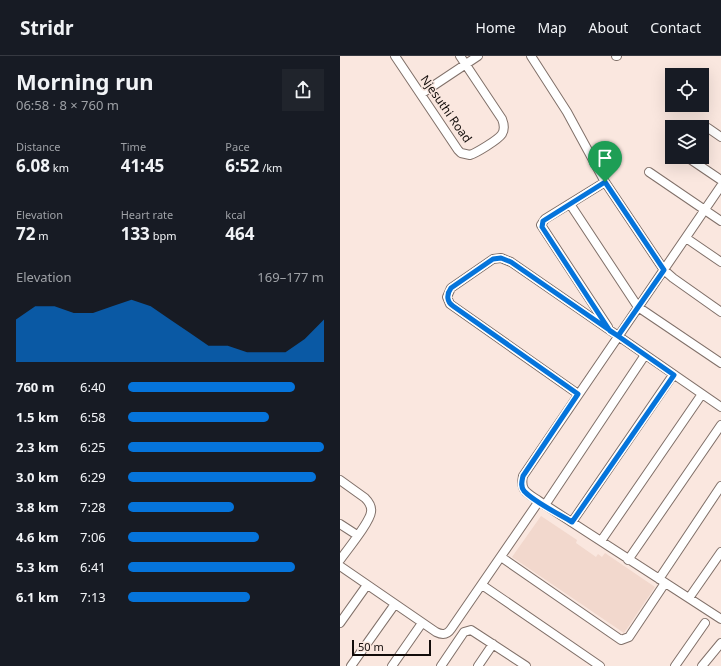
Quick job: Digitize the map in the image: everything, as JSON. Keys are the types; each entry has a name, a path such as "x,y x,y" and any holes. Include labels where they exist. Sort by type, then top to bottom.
{"street":[{"name":"Njesuthi Road","path":"396,56 458,150 465,155 474,154 500,137 503,132 504,125 502,119 465,65"},
{"path":"460,56 465,65"},
{"path":"421,94 478,56"},
{"path":"531,56 567,112 605,182 664,270 672,278 721,312"},
{"path":"709,129 721,137"},
{"path":"698,164 721,180"},
{"path":"649,172 721,221"},
{"path":"605,182 543,221 542,227 610,331"},
{"path":"721,186 578,394 523,476 521,484 524,491 600,542 721,619"},
{"path":"570,204 638,307 721,363"},
{"path":"686,238 721,262"},
{"path":"578,394 453,306 448,301 449,291 493,259 501,258 511,262 645,356 721,407"},
{"path":"340,566 439,634 449,632 645,356"},
{"path":"572,522 674,375"},
{"path":"600,542 702,394"},
{"path":"628,560 721,425"},
{"path":"340,480 365,498 371,506 370,517 340,560"},
{"path":"501,557 621,640 629,637 721,486"},
{"path":"340,524 357,535"},
{"path":"689,598 721,552"},
{"path":"340,623 367,585"},
{"path":"482,585 600,666"},
{"path":"351,666 394,604"},
{"path":"392,666 422,623"},
{"path":"675,666 706,623"},
{"path":"441,666 464,632 467,631 474,631 522,665"},
{"path":"702,666 721,642"},
{"path":"478,666 493,644"}],"shaded area":[{"path":"541,516 577,540 576,543 596,557 598,554 602,557 605,553 655,587 624,633 512,557"}],"route":[{"path":"605,182 543,221 541,225 610,331 674,375 572,522 524,491 521,484 523,476 578,394 450,304 447,297 451,288 493,259 501,258 511,262 610,331 618,336 664,270 605,182"}]}
